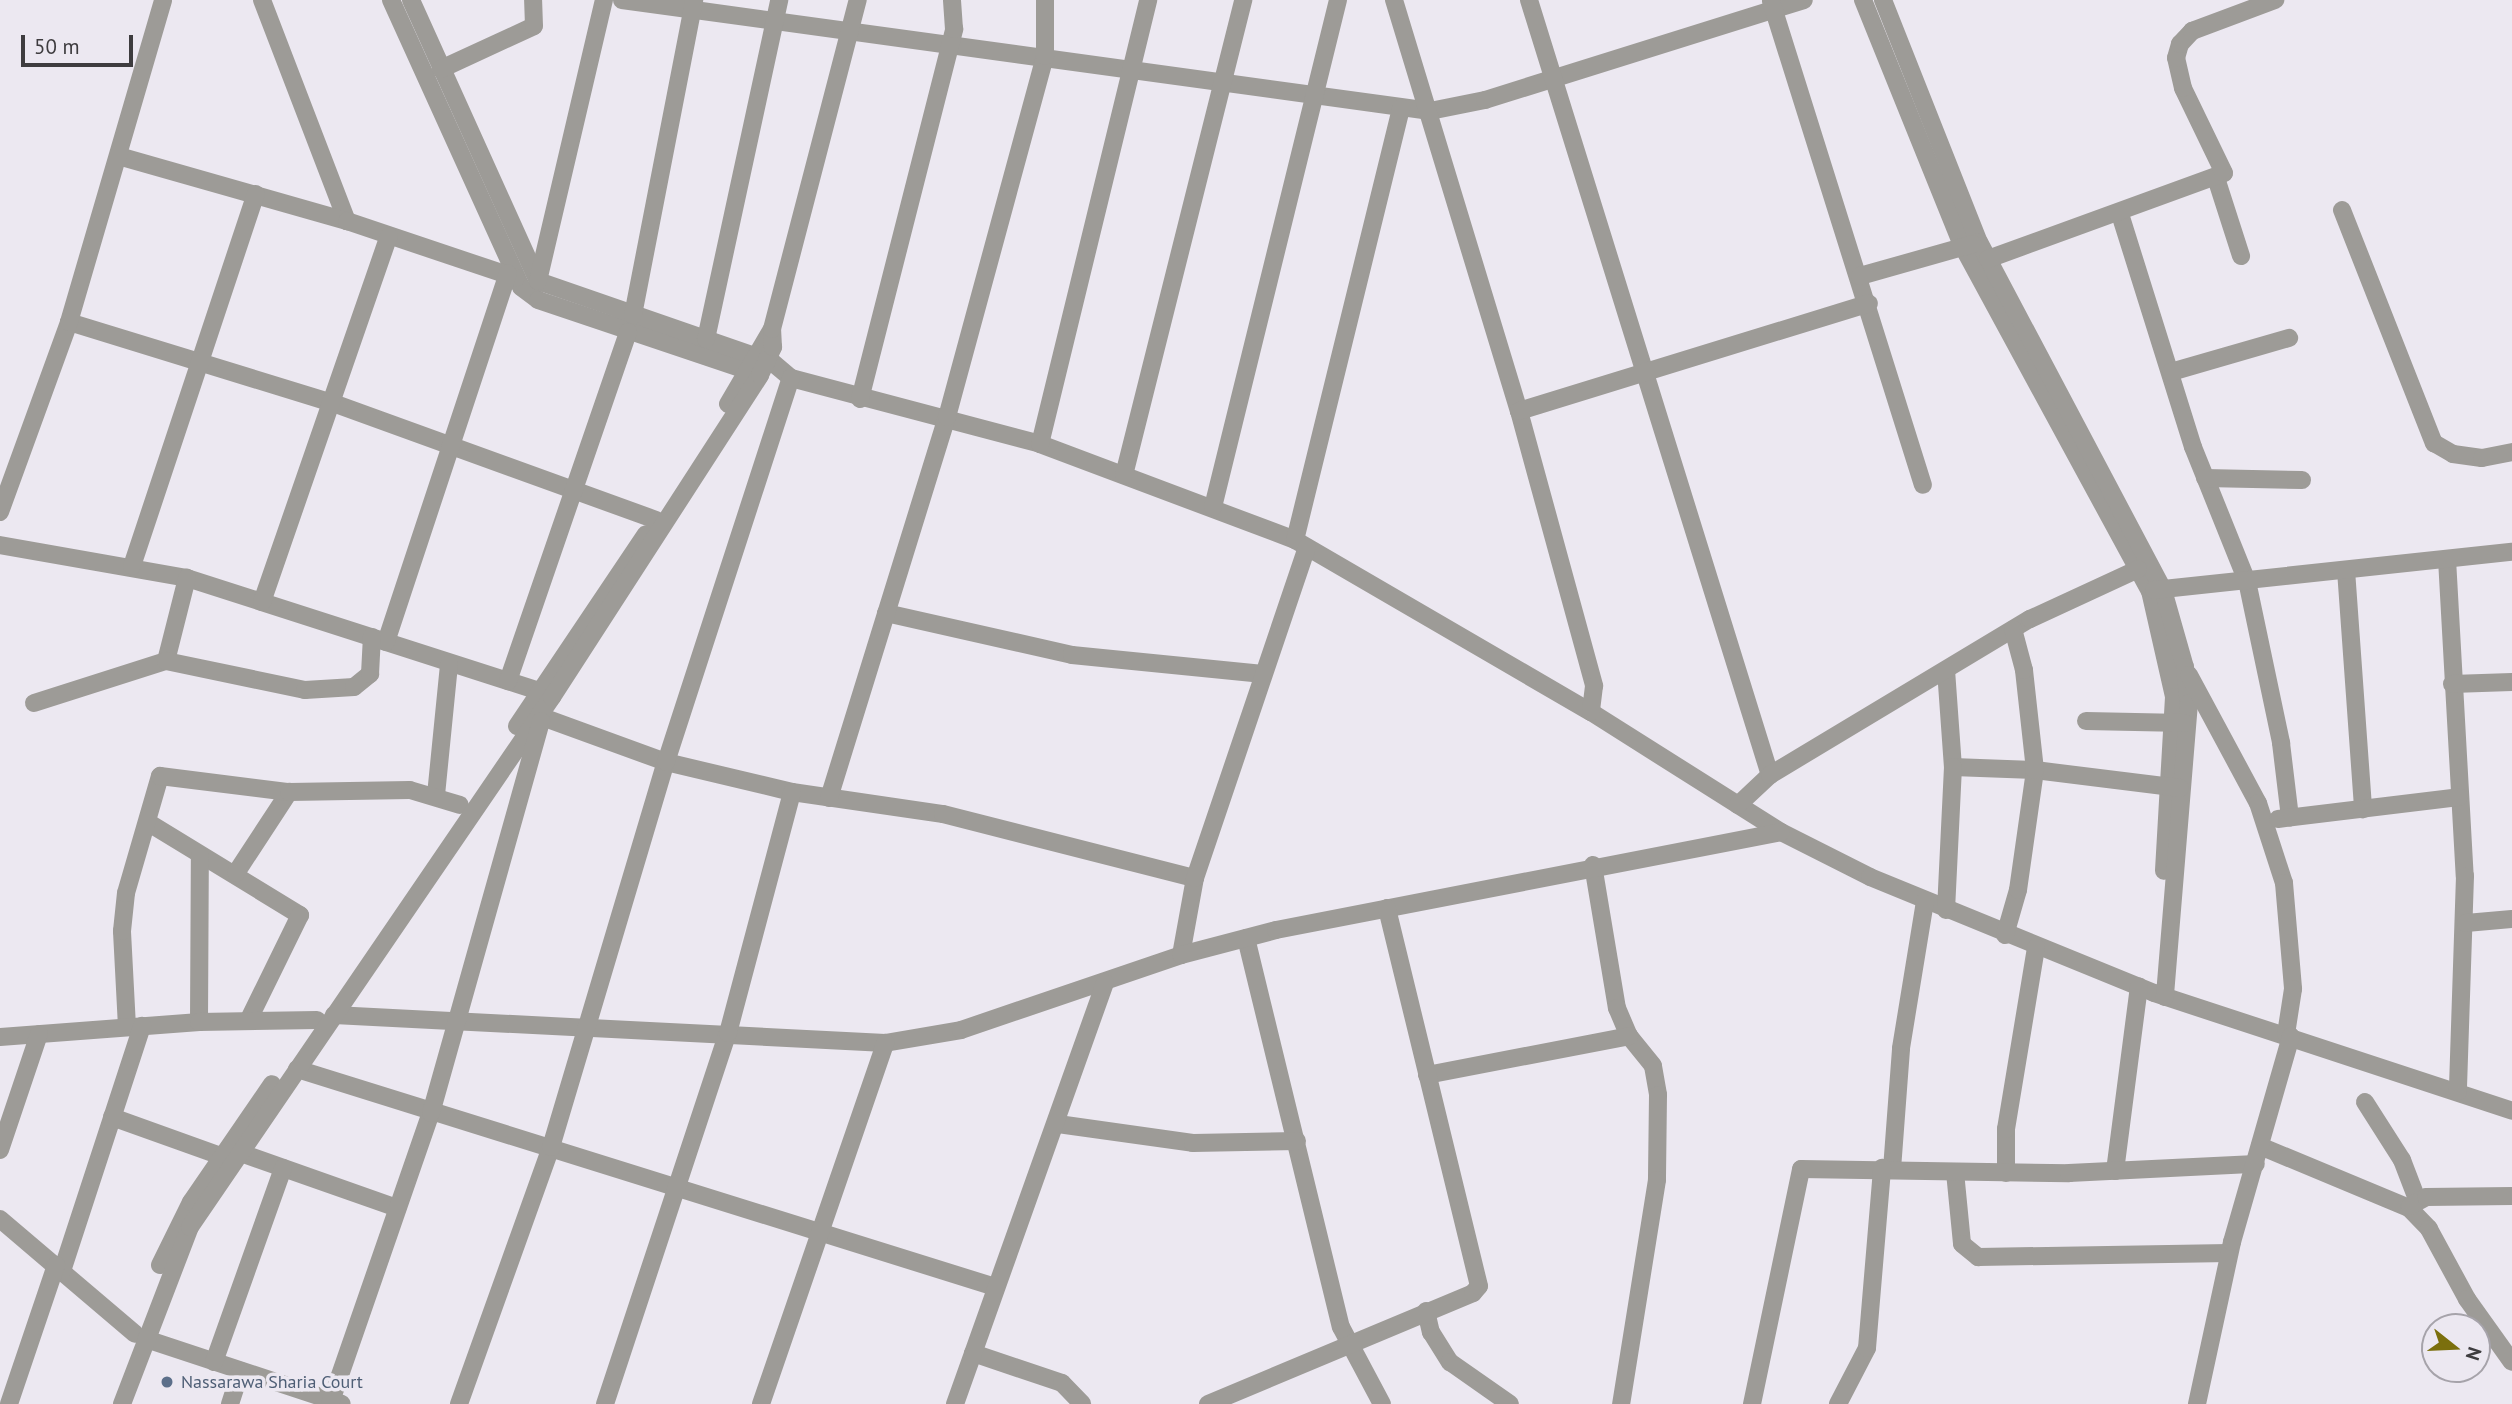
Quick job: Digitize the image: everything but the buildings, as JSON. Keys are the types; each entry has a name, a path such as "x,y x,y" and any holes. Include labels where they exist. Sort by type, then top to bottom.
{"street":[{"path":"0,512 69,322 122,157 163,0"},
{"path":"262,0 347,221"},
{"path":"391,0 512,276 538,300 706,339 757,365"},
{"path":"411,0 538,281 631,323 788,376 860,398 947,417 1040,444 1213,507 1301,544 1591,712 1781,832 1925,901 2153,992 2512,1111"},
{"path":"441,69 534,26 533,0"},
{"path":"538,281 604,0"},
{"path":"622,0 693,5 776,22 850,33 1045,56 1131,71 1430,111 1554,79 1773,6 1804,0"},
{"path":"706,339 779,0"},
{"path":"230,1154 536,715 757,365 772,329 858,0"},
{"path":"860,398 947,46 954,29 952,0"},
{"path":"829,798 947,417 1045,56 1045,0"},
{"path":"1040,444 1148,0"},
{"path":"1124,475 1243,0"},
{"path":"1213,507 1338,0"},
{"path":"1394,0 1520,411 1594,686 1591,712"},
{"path":"1529,0 1770,775"},
{"path":"1863,0 1971,244 2138,569 2157,590 2181,722"},
{"path":"1883,0 1971,244 1988,258 2157,590 2185,667 2265,821 2289,918 2293,989 2289,1035 2256,1164 2229,1253 2196,1404"},
{"path":"1988,258 2120,214 2216,178 2225,169 2183,88 2176,58 2180,44 2192,31 2275,0"},
{"path":"508,681 631,323 693,5"},
{"path":"1773,6 1869,303 1923,485"},
{"path":"1181,955 1195,878 1263,674 1301,544 1401,108"},
{"path":"122,157 347,221 512,276"},
{"path":"2216,178 2241,256"},
{"path":"132,566 203,362 256,194"},
{"path":"2342,210 2434,443 2453,454 2482,458 2512,452"},
{"path":"2120,214 2205,478 2247,581 2281,743 2290,817"},
{"path":"262,602 389,236"},
{"path":"1860,276 1971,244"},
{"path":"34,703 166,661 305,690 354,687 370,674 379,640 452,447 512,276"},
{"path":"1520,411 1869,303"},
{"path":"69,322 333,403 656,520"},
{"path":"2171,372 2289,338"},
{"path":"0,1219 140,1336 335,1403 397,1208 432,1113 454,1017 536,715 540,691 757,365"},
{"path":"459,1404 551,1147 666,762 788,376"},
{"path":"2205,478 2302,480"},
{"path":"0,545 132,566 187,578 449,665 540,691"},
{"path":"2157,590 2512,552"},
{"path":"2447,559 2466,923 2458,1092"},
{"path":"1738,805 1770,775 2014,629 2138,569"},
{"path":"2346,570 2362,809"},
{"path":"166,661 187,578"},
{"path":"887,613 1072,655 1263,674"},
{"path":"2005,935 2018,890 2035,771 2024,670 2014,629"},
{"path":"436,795 449,665"},
{"path":"2115,1171 2153,992 2177,788 2185,667"},
{"path":"1946,670 1953,767 1946,910"},
{"path":"2452,684 2512,682"},
{"path":"536,715 666,762 792,792 943,814 1195,878"},
{"path":"122,1404 140,1336 179,1222 297,1069 326,1018 460,805 536,715"},
{"path":"2086,721 2181,722"},
{"path":"1953,767 2035,771 2177,788"},
{"path":"9,1404 112,1117 134,1026 122,931 130,881 149,823 158,778 165,773 289,792 411,790 436,795 460,805"},
{"path":"236,873 289,792"},
{"path":"605,1404 681,1188 728,1033 792,792"},
{"path":"2265,821 2459,797"},
{"path":"149,823 201,856 236,873 300,915 248,1021"},
{"path":"0,1037 199,1022 454,1017 885,1043 961,1030 1181,955 1246,938 1593,865 1781,832"},
{"path":"199,1022 201,856"},
{"path":"1593,865 1612,984 1629,1036 1653,1066 1657,1180 1621,1404"},
{"path":"1838,1404 1867,1348 1901,1048 1925,901"},
{"path":"1208,1404 1473,1293 1479,1286 1387,908"},
{"path":"2466,923 2512,919"},
{"path":"1246,938 1350,1343 1382,1404"},
{"path":"2006,1173 2006,1129 2036,947"},
{"path":"955,1404 995,1287 1058,1124 1105,983"},
{"path":"0,1150 39,1034"},
{"path":"1427,1075 1629,1036"},
{"path":"761,1404 885,1043"},
{"path":"297,1069 995,1287"},
{"path":"2365,1102 2402,1160 2413,1204 2467,1299 2512,1362"},
{"path":"112,1117 283,1168 397,1208"},
{"path":"1058,1124 1156,1140 1297,1141"},
{"path":"2260,1146 2413,1204 2512,1196"},
{"path":"1752,1404 1798,1172 1887,1169 2006,1173 2256,1164"},
{"path":"214,1362 283,1168"},
{"path":"1955,1172 1962,1244 1978,1257 2229,1253"},
{"path":"1426,1311 1431,1332 1450,1362 1510,1404"},
{"path":"110,1404 140,1336"},
{"path":"973,1353 1062,1383 1079,1402"},
{"path":"230,1404 241,1371"}],"place":[{"name":"Nassarawa Sharia Court","path":"167,1382"}]}
